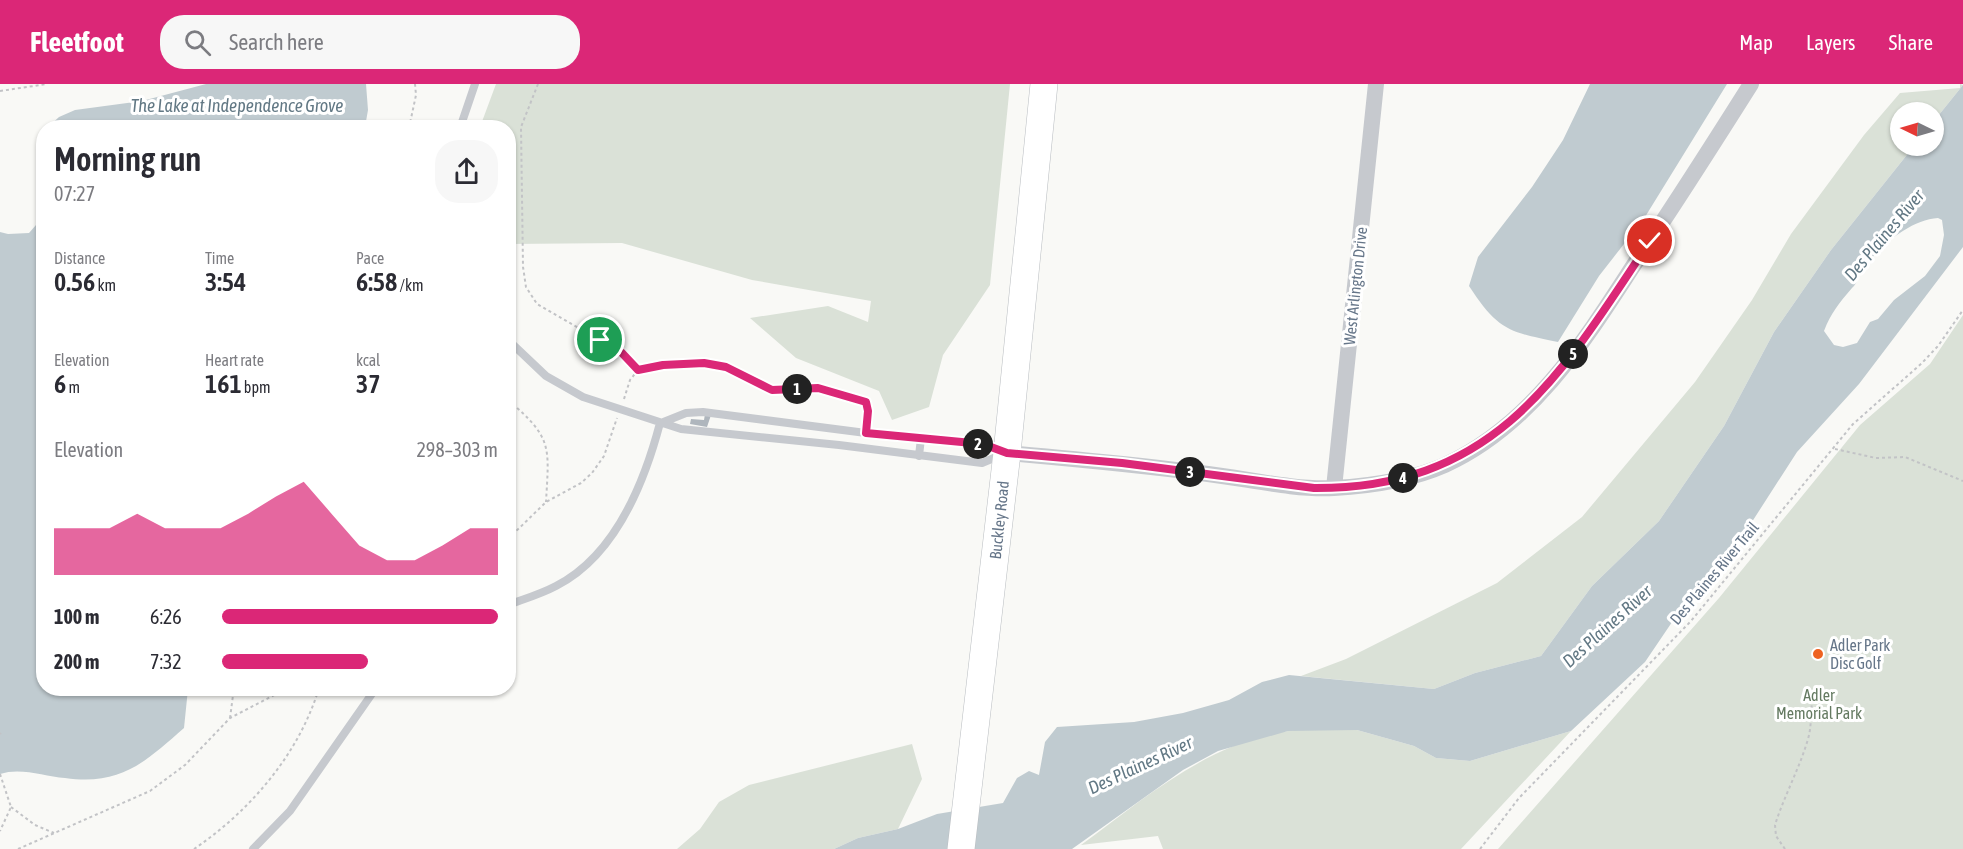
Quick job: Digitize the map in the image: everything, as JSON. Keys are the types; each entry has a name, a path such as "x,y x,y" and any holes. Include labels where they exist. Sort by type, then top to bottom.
{"main road":[{"name":"Buckley Road","path":"961,849 995,449 1044,84"}],"street":[{"name":"West Arlington Drive","path":"1334,488 1376,84"},
{"path":"995,449 1314,488 1393,481 1445,465 1488,438 1542,392 1603,313 1751,84"}],"lane":[{"path":"463,120 475,84"},
{"path":"516,348 546,376 583,397 620,411 681,429 839,445 982,463 995,449"},
{"path":"660,423 686,413 703,412 995,449"},
{"path":"516,602 558,586 592,559 617,529 637,493 652,454 660,423"},
{"path":"919,456 921,438"},
{"path":"253,849 290,811 370,696"}],"path":[{"path":"0,91 47,84"},
{"path":"411,120 416,95 415,84"},
{"path":"538,84 521,127 523,267 526,287 537,304 622,353 638,370"},
{"name":"Des Plaines River Trail","path":"1480,849 1519,798 1691,621 1835,449 1853,424 1938,346 1963,310"},
{"path":"516,531 546,502 581,483 592,473 604,456 630,380 638,370 663,365 704,363 726,367 772,390 818,388 837,391 866,402 868,411 866,433"},
{"path":"516,407 537,426 546,440 548,456 546,502"},
{"path":"1835,449 1876,458 1905,457 1963,481"},
{"path":"1785,849 1776,836 1775,825 1781,806 1802,761 1812,724 1810,702 1815,689"},
{"path":"230,718 233,696"},
{"path":"18,849 150,791 185,765 230,718 273,696"},
{"path":"194,849 240,812 275,772 306,722 316,696"},
{"path":"0,774 10,807 35,825 55,834"},
{"path":"0,831 10,807"}],"green space":[{"path":"496,84 1010,84 990,285 943,355 929,407 892,420 879,391 796,358 750,318 828,306 868,322 871,301 752,280 622,243 516,244 516,120 483,120"},
{"path":"1960,84 1963,85 1944,109 1944,102 1892,102 1900,93 1960,88"},
{"path":"1890,105 1890,156 1906,156 1831,250 1774,332 1724,426 1659,521 1592,586 1541,656 1475,673 1434,689 1301,676 1346,659 1497,583 1582,517 1695,382 1752,300 1791,234 1864,135"},
{"name":"Adler Park Disc Golf","path":"1963,315 1963,849 1498,849 1719,598 1860,425 1930,364"},
{"path":"1357,730 1414,746 1436,758 1470,761 1571,731 1461,849 1163,849 1158,836 1081,845 1178,775 1230,748 1288,731"},
{"path":"912,744 922,779 898,829 858,838 834,849 677,849 700,829 719,802 749,785"}],"water":[{"name":"The Lake at Independence Grove","path":"206,84 366,84 368,110 366,120 56,120 75,110 142,101"},
{"path":"1590,84 1727,84 1645,217 1599,276 1558,342 1527,335 1506,327 1488,312 1469,286 1478,257 1532,187 1563,140"},
{"name":"Des Plaines River","path":"1963,85 1963,247 1859,384 1797,452 1748,528 1732,542 1732,548 1725,553 1689,597 1645,662 1571,731 1470,761 1436,758 1414,746 1357,730 1288,731 1218,751 1183,770 1072,849 834,849 858,838 898,829 937,814 1003,803 1017,778 1029,771 1039,775 1045,742 1057,727 1134,722 1183,713 1229,700 1262,682 1289,675 1434,689 1475,673 1541,656 1592,586 1659,521 1724,426 1774,332 1831,250 1906,156 1944,156 1944,109","holes":["1938,218 1942,220 1944,235 1940,256 1925,276 1894,300 1878,319 1870,322 1857,343 1843,347 1834,345 1824,331 1836,308 1856,284 1862,270 1878,251 1906,229 1927,220"]},
{"path":"36,225 36,696 187,696 184,728 131,769 102,778 85,780 16,771 0,774 0,232 29,233"}],"building":[{"path":"705,414 711,415 707,427 690,424 691,419 704,420"}],"place":[{"name":"Adler Park Disc Golf","path":"1818,654"}],"route":[{"path":"600,340 622,353 638,370 686,362 704,363 726,367 772,390 818,388 837,391 866,402 868,411 866,433 983,444 1007,453 1122,463 1314,488 1334,488 1393,481 1445,465 1514,419 1542,392 1568,361 1603,313 1650,241"}],"park label":[{"name":"Adler Memorial Park","path":"1819,704"}]}
